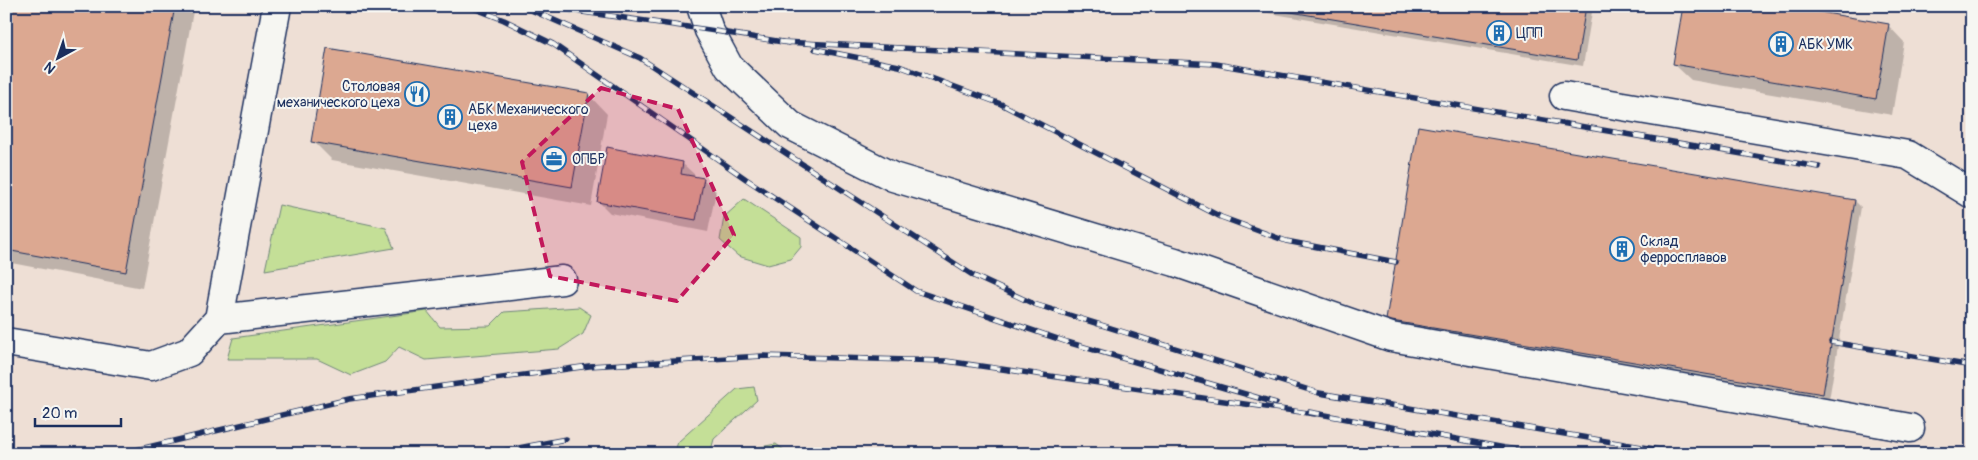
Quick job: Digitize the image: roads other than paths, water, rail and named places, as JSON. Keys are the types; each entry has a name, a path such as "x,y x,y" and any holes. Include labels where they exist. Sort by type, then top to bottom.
{"lane":[{"path":"6,342 151,366 189,352 219,319 277,6"},
{"path":"701,6 709,30 729,67 790,125 893,177 1175,262 1391,338 1910,428"},
{"path":"1564,96 1908,155 1972,194"},
{"path":"219,319 562,280"}],"railway":[{"path":"468,6 504,20 553,44 746,179 916,291 1067,342 1276,403"},
{"path":"522,6 640,58 974,276 1034,304 1319,393 1684,454"},
{"path":"540,6 789,43"},
{"path":"783,42 1216,64 1819,167"},
{"path":"815,49 899,66 1001,104 1221,217 1286,241 1396,262"},
{"path":"1831,342 1972,366"},
{"path":"119,454 349,399 589,366 763,356 946,361 1315,414"},
{"path":"1309,412 1538,454"},
{"path":"487,454 566,439"},
{"path":"1312,454 1357,452 1367,454"}],"place":[{"name":"ЦПП","path":"1499,33"},
{"name":"АБК УМК","path":"1781,44"},
{"name":"Столовая механического цеха","path":"417,94"},
{"name":"АБК Механического цеха","path":"450,117"},
{"name":"ОПБР","path":"554,159"},
{"name":"Склад ферросплавов","path":"1622,249"}]}
